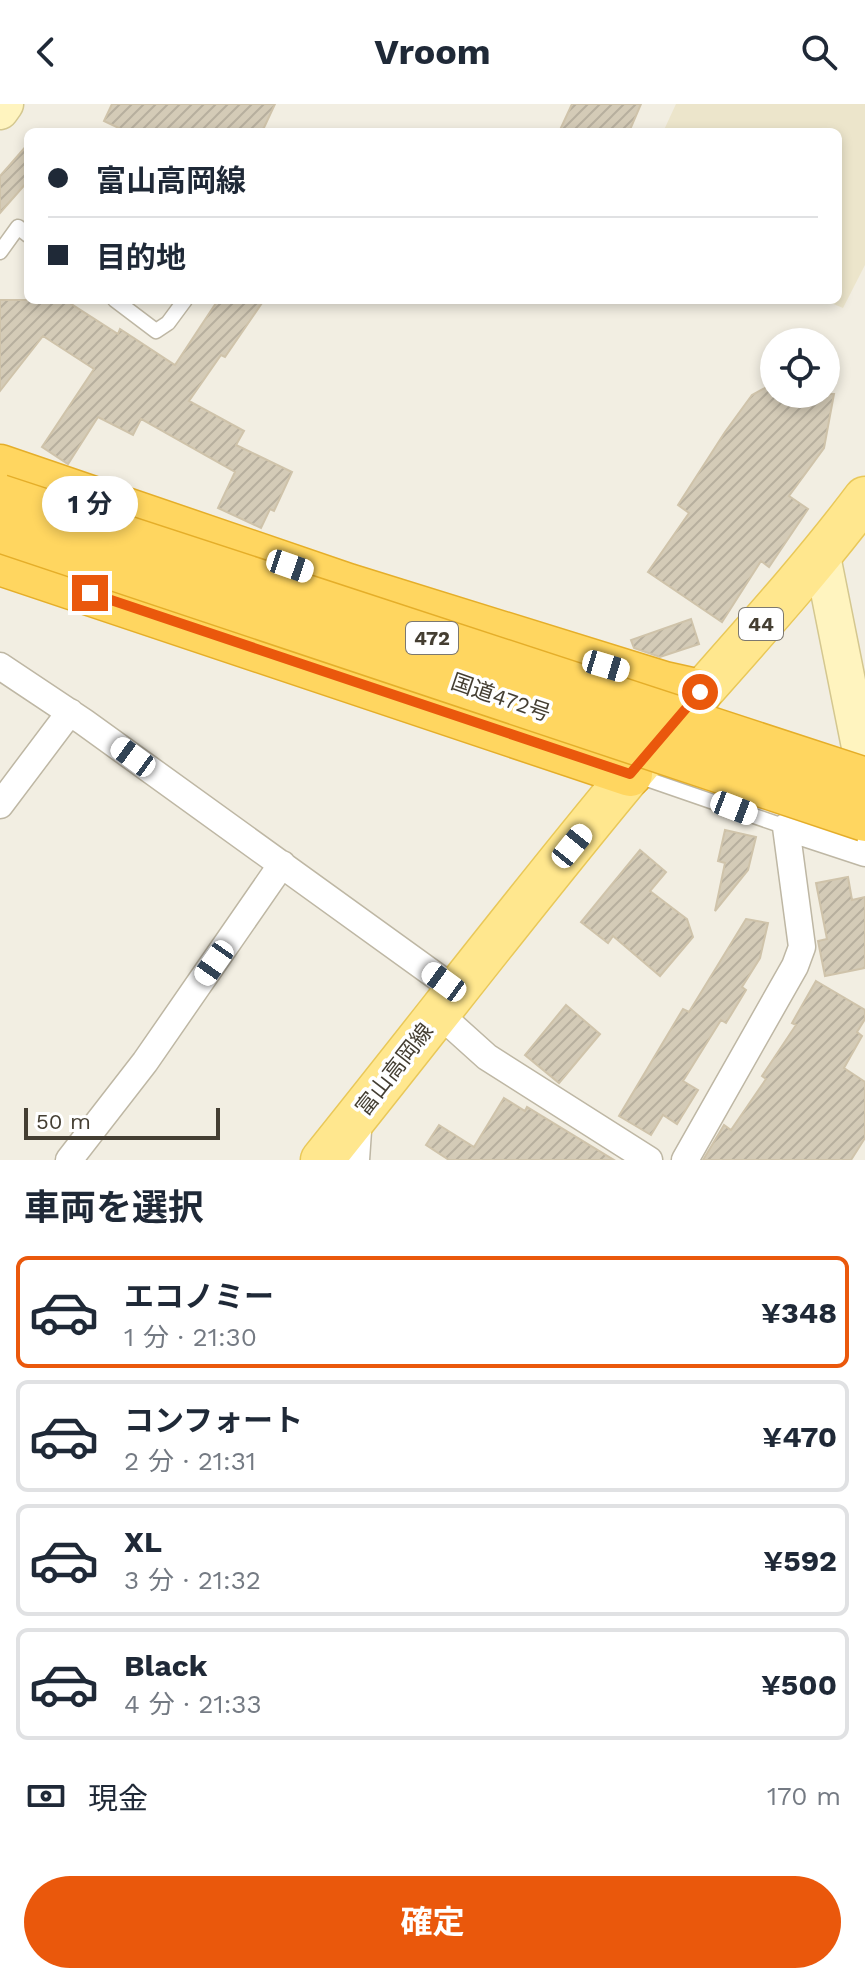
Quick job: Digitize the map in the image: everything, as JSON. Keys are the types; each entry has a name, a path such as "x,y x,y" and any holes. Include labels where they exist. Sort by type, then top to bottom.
{"highway":[{"path":"0,467 348,586 664,684 700,692"},
{"name":"国道472号","path":"0,497 864,766"},
{"name":"国道472号","path":"0,530 865,819"},
{"path":"0,563 630,774"}],"main road":[{"path":"0,111 5,104"},
{"name":"富山高岡線","path":"322,1160 630,774 822,556 865,498"},
{"path":"822,556 856,668 864,766"}],"street":[{"path":"0,666 70,712 282,864 446,1001 487,1057 649,1160"},
{"path":"0,805 70,712"},
{"path":"685,1160 795,966 802,947 786,827 865,853"},
{"path":"69,1160 145,1062 282,864"},
{"path":"356,1160 359,1114"}],"lane":[{"path":"0,252 18,227 24,232"},
{"path":"120,304 156,331 168,323 182,304"},
{"path":"630,774 657,780 786,827"}],"shaded area":[{"path":"676,104 865,104 865,265 843,308 834,304 842,304 842,128 665,128"}],"building":[{"path":"112,104 275,104 264,128 119,128 104,121"},
{"path":"572,104 641,104 631,128 561,128"},
{"path":"24,149 24,186 0,213 0,176"},
{"path":"0,300 24,300 24,304 71,304 118,334 120,329 175,365 215,304 261,304 225,357 221,355 189,401 244,431 236,445 292,472 274,511 270,509 261,528 218,508 235,472 141,419 133,435 98,417 68,464 42,447 94,369 43,336 0,391"},
{"path":"760,391 760,408 831,408 824,448 789,496 808,509 769,567 761,561 722,622 648,572 689,513 678,505 752,395"},
{"path":"691,619 699,644 660,657 634,648 631,640"},
{"path":"725,830 756,837 748,870 715,911 725,863 718,861"},
{"path":"640,850 666,872 650,891 687,919 693,937 660,976 613,936 608,943 581,922"},
{"path":"848,877 852,900 865,897 865,968 825,976 818,941 827,939 816,883"},
{"path":"746,919 768,923 760,958 742,987 746,990 726,1023 721,1020 683,1081 698,1090 677,1124 663,1115 651,1135 619,1116 683,1009 689,1012"},
{"path":"816,981 865,1010 865,1019 857,1032 862,1036 844,1068 865,1082 865,1138 851,1160 703,1160 724,1125 731,1130 766,1079 762,1076 796,1025 792,1023"},
{"path":"566,1005 600,1034 559,1083 525,1055"},
{"path":"504,1098 525,1111 527,1107 614,1160 449,1160 426,1145 439,1125 474,1147"}],"route":[{"path":"90,593 630,774 700,692"}]}
